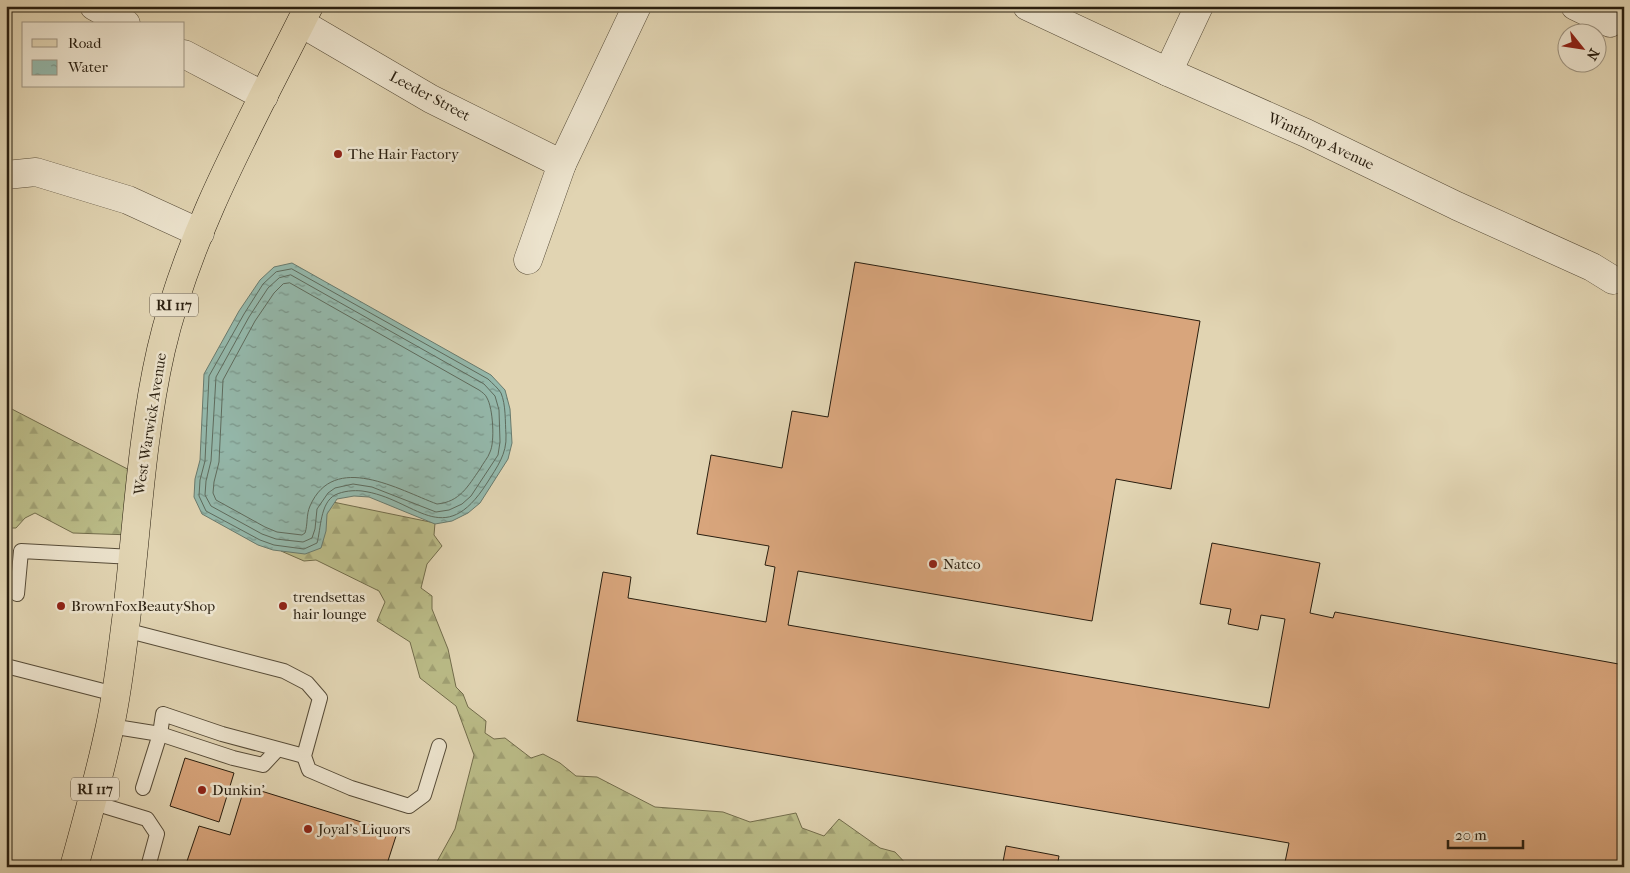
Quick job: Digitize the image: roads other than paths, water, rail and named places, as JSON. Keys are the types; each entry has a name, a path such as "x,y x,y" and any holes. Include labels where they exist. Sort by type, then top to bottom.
{"main road":[{"name":"West Warwick Avenue","path":"74,867 110,726 125,630 148,422 161,349 184,271 228,166 305,15"}],"street":[{"path":"94,6 122,22"},
{"path":"528,260 562,164 636,6"},
{"name":"Winthrop Avenue","path":"1027,6 1168,72 1306,133 1592,268 1613,280"},
{"path":"1168,72 1199,6"},
{"path":"1575,6 1610,23"},
{"name":"Leeder Street","path":"305,15 431,99 562,164"},
{"path":"185,55 264,96"},
{"path":"6,175 36,172 128,200 200,234"}],"lane":[{"path":"17,594 21,551 133,557"},
{"path":"125,630 284,671 307,683 320,698 304,756 309,770 351,788 409,806 424,795 439,746"},
{"path":"6,666 115,694"},
{"path":"143,788 160,734 163,714 222,734 304,756"},
{"path":"110,726 160,734 262,765 278,750"},
{"path":"91,802 147,819 157,834 148,867"}],"water":[{"path":"292,263 491,375 505,390 510,409 512,443 508,459 480,503 468,513 452,521 435,524 369,497 354,496 337,499 327,514 326,531 321,548 305,554 273,550 258,545 202,514 194,497 195,479 200,460 204,374 239,311 260,280 274,267"}],"place":[{"name":"The Hair Factory","path":"338,154"},
{"name":"Natco","path":"933,564"},
{"name":"BrownFoxBeautyShop","path":"61,606"},
{"name":"trendsettas hair lounge","path":"283,606"},
{"name":"Dunkin'","path":"202,790"},
{"name":"Joyal's Liquors","path":"308,829"}]}
